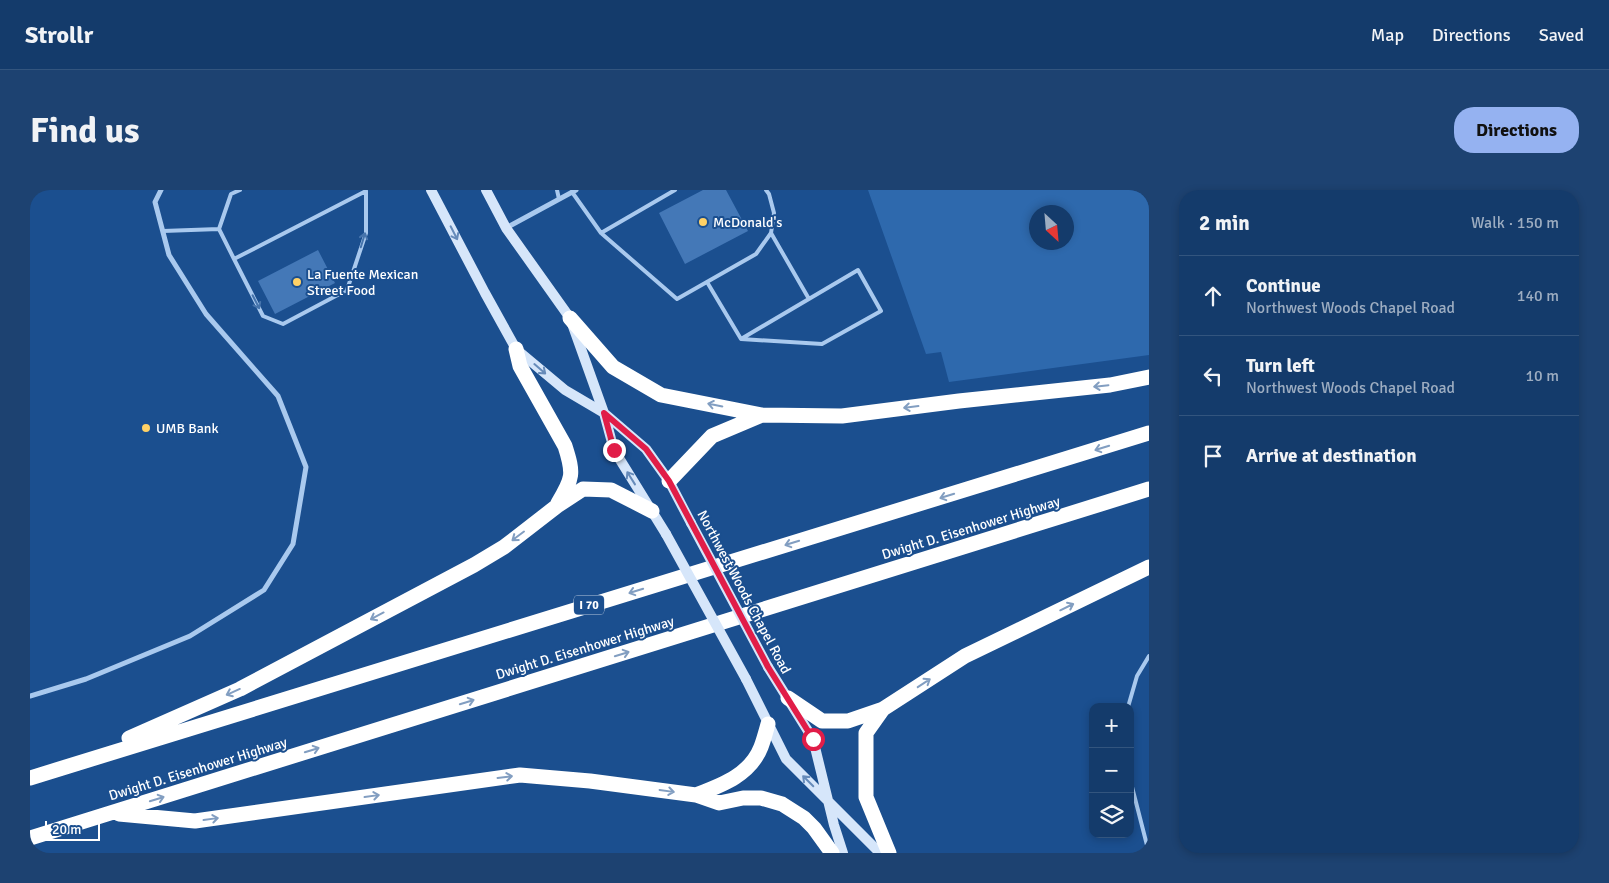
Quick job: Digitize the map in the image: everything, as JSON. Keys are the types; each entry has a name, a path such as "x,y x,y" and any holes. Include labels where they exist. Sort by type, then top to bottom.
{"highway":[{"path":"570,318 613,366 661,395 762,415 842,416 1110,384 1149,377"},
{"path":"516,349 520,366 565,446 568,457 571,470 570,484 557,506"},
{"path":"669,481 712,436 762,415"},
{"name":"I 70","path":"30,778 1149,434"},
{"path":"67,766 240,689 439,583 504,547 557,506 584,489 611,490 652,511"},
{"name":"Dwight D. Eisenhower Highway","path":"30,838 1149,489"},
{"path":"788,698 822,721 848,721 883,709 965,656 1149,567"},
{"path":"883,709 866,733 866,797 890,853"},
{"path":"696,795 728,782 746,769 761,748 768,724"},
{"path":"110,813 195,821 520,775 590,781 696,795 719,804 743,798 761,798 782,804 804,818 814,828 832,853"}],"main road":[{"name":"Northwest Woods Chapel Road","path":"431,190 516,349 564,390 604,413 646,449 669,481 768,667 813,739 834,825 843,853"},
{"name":"Northwest Woods Chapel Road","path":"486,190 506,228 570,318 604,413 614,450 666,534 746,679 786,759 880,853"}],"street":[{"path":"30,696 86,678 190,636 264,590 293,544 306,467 278,396 206,314 169,255 155,202 161,190"},
{"path":"506,228 574,191"}],"lane":[{"path":"234,259 366,191 366,233 347,290 283,324 263,316 234,259 219,229 231,194 240,190"},
{"path":"557,190 559,199"},
{"path":"601,232 675,190"},
{"path":"574,191 601,232 677,299 756,254 771,233 774,213 769,194 766,190"},
{"path":"163,231 219,229"},
{"path":"771,233 809,299"},
{"path":"858,270 881,311 822,344 741,339 858,270"},
{"path":"707,282 741,339"},
{"path":"1129,703 1137,676 1149,656"},
{"path":"1134,793 1149,853"}],"shaded area":[{"path":"868,190 1149,190 1149,355 949,382 941,352 926,354"}],"building":[{"name":"McDonald's","path":"703,190 726,190 748,231 685,264 659,213"},
{"name":"La Fuente Mexican Street Food","path":"318,250 335,283 275,314 258,281"}],"place":[{"name":"McDonald's","path":"703,222"},
{"name":"La Fuente Mexican Street Food","path":"297,282"},
{"name":"UMB Bank","path":"146,428"}],"route":[{"path":"614,450 604,413 646,449 669,481 768,667 813,739"}]}
